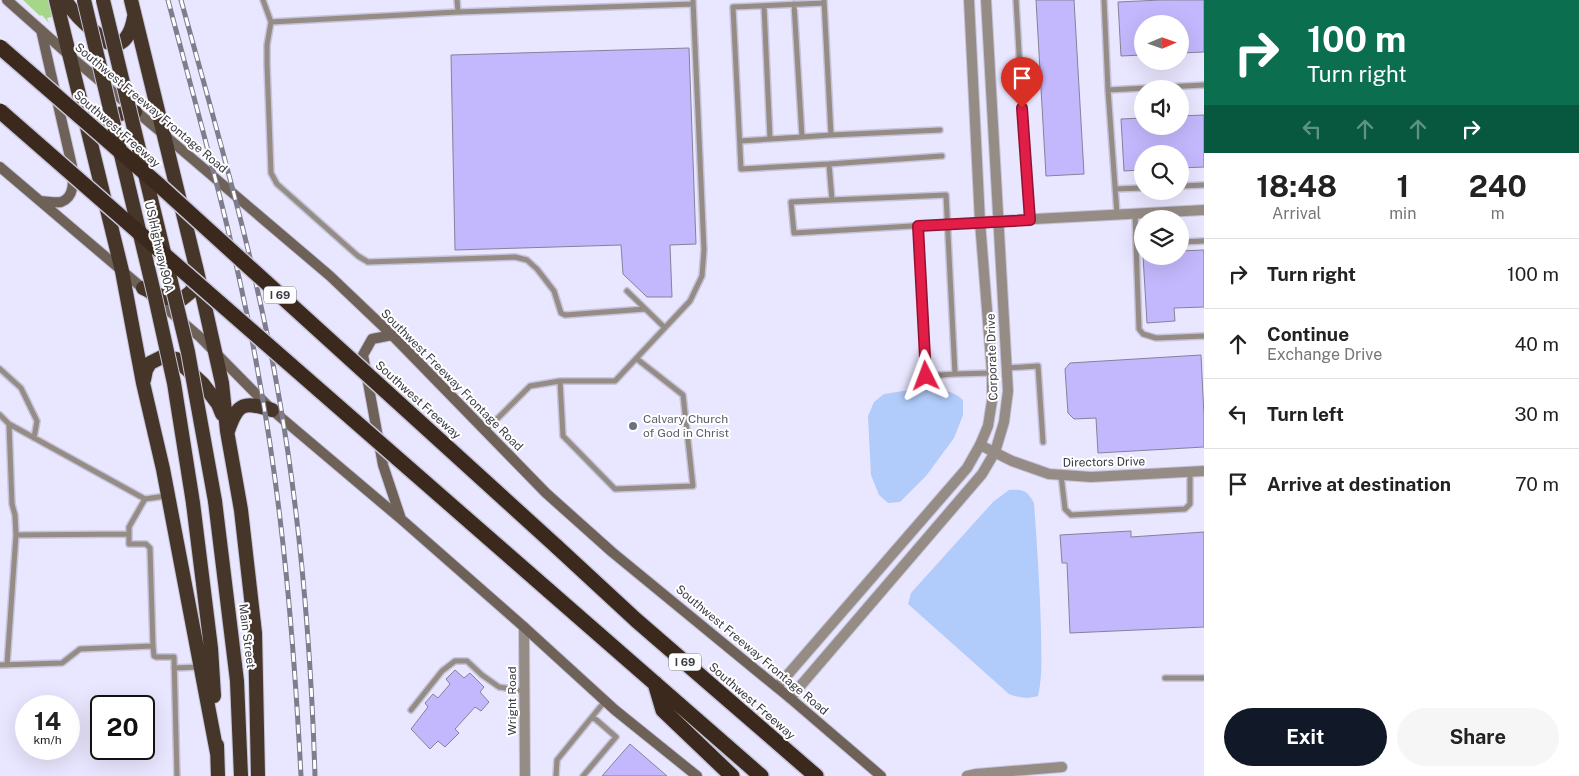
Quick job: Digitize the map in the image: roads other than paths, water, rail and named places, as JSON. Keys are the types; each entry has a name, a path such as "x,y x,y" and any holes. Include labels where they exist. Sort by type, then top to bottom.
{"highway":[{"path":"56,0 122,271 218,753 218,776"},
{"path":"65,0 79,20 109,43 119,44 126,40 132,30 135,15"},
{"name":"US Highway 90A","path":"84,0 156,297 174,384 193,504 211,648 218,753"},
{"name":"US Highway 90A","path":"104,0 188,352 214,501"},
{"path":"131,0 222,382 241,510 256,633 258,776"},
{"name":"Southwest Freeway","path":"0,47 160,186 636,620 816,776"},
{"name":"I 69","path":"0,111 761,776"},
{"path":"90,139 101,122 116,113 135,112"},
{"path":"143,288 166,298 182,299 192,291 197,271"},
{"path":"143,383 150,363 162,357 176,359 202,384 218,404 228,431"},
{"path":"228,431 233,416 240,408 251,404 272,410"},
{"name":"Main Street","path":"214,501 237,681 241,776"},
{"path":"655,683 663,710 732,776"}],"main road":[{"name":"Southwest Freeway Frontage Road","path":"7,0 135,112 330,276 392,336 546,493 612,552 777,687 881,776"},
{"path":"40,201 62,202 70,195 74,184 72,166 41,29"},
{"path":"0,168 143,288 215,352 272,410 401,519 605,701 698,776"},
{"path":"392,336 372,339 363,355 383,465 401,519"}],"street":[{"name":"Corporate Drive","path":"777,687 967,468 988,426 992,401 992,373 980,222 969,0"},
{"name":"Corporate Drive","path":"790,698 982,474 995,452 1004,422 1008,391 986,0"},
{"path":"1189,211 1204,210"},
{"path":"980,222 1134,214"},
{"name":"Directors Drive","path":"980,444 1012,461 1049,474 1091,477 1204,471"},
{"name":"Wright Road","path":"524,627 525,776"},
{"path":"967,776 1062,767"}],"lane":[{"path":"262,0 271,22 268,45 271,173 277,184 358,256 368,262 515,257 527,260 537,269 554,291 561,313 565,315 645,308"},
{"path":"457,0 458,12"},
{"path":"1016,0 1030,220"},
{"path":"1104,0 1117,215"},
{"path":"831,135 824,1 733,7 741,169 942,156"},
{"path":"271,22 693,2 704,250 702,276 690,301 615,381 560,381 530,386 485,431"},
{"path":"794,4 802,137"},
{"path":"764,6 770,139"},
{"path":"1108,90 1204,85"},
{"path":"740,141 940,130"},
{"path":"829,164 832,200"},
{"path":"1189,185 1204,184"},
{"path":"1115,189 1134,188"},
{"path":"955,374 947,224 946,195 791,202 794,233 918,226 947,224 980,222"},
{"path":"918,226 926,376 992,373"},
{"path":"1189,242 1204,241"},
{"path":"1139,265 1139,329 1143,334 1156,338 1204,336"},
{"path":"627,292 664,327"},
{"path":"560,381 563,436 615,490 693,486 683,396 637,359"},
{"path":"1006,368 1038,366 1043,442"},
{"path":"0,369 21,388 37,421 34,438"},
{"path":"0,415 9,424 145,499 168,495"},
{"path":"7,665 16,535 15,515 12,504 9,424"},
{"path":"1061,475 1065,509 1071,515 1185,509 1190,504 1190,472"},
{"path":"145,499 129,527 129,544 146,544 150,548 154,656 174,657 177,776"},
{"path":"16,535 129,534"},
{"path":"0,665 62,663 80,649 153,646"},
{"path":"411,710 442,671 455,662 467,661 499,687 525,691"},
{"path":"174,668 201,667"},
{"path":"1165,678 1204,678"},
{"path":"556,776 557,760 605,701"},
{"path":"583,776 616,737 593,716"}],"water":[{"path":"916,389 947,391 958,396 963,400 963,415 954,438 926,476 900,502 888,503 879,495 871,475 868,416 874,402 884,394"},
{"path":"1009,490 1024,491 1034,503 1040,598 1041,680 1038,696 1030,698 1009,694 908,604 911,593 993,502"}],"railway":[{"path":"168,0 229,235 259,378 281,526 295,676 301,776"},
{"path":"181,0 247,247 270,347 279,397 287,444 304,586 315,776"}],"place":[{"name":"Calvary Church of God in Christ","path":"633,426"}]}
